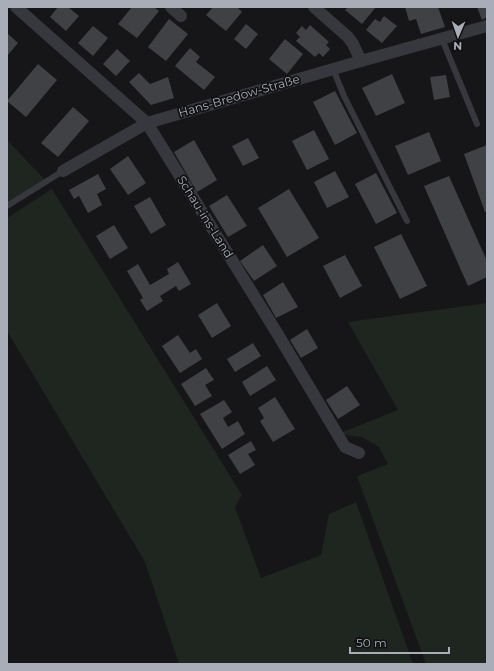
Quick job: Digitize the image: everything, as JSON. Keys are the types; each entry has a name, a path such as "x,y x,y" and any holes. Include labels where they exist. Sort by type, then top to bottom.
{"street":[{"name":"Schau-ins-Land","path":"16,7 147,123 345,447 359,453"},
{"path":"171,7 181,16"},
{"path":"314,7 348,37 361,61"},
{"name":"Hans-Bredow-Straße","path":"63,171 147,123 487,26"}],"lane":[{"path":"442,39 477,124"},
{"path":"333,69 344,96 407,221"},
{"name":"Hans-Bredow-Straße","path":"7,206 63,171"}],"shaded area":[{"path":"7,140 46,181 7,204"},
{"path":"52,189 242,495 235,507 261,578 321,555 329,514 356,502 413,664 179,664 145,562 7,331 7,218"},
{"path":"487,303 487,664 426,664 357,476 388,464 379,447 362,437 338,434 398,410 348,322"}],"building":[{"path":"58,7 68,7 79,16 66,31 50,17"},
{"path":"132,7 154,7 159,11 137,38 118,24"},
{"path":"213,7 237,7 242,12 226,31 206,15"},
{"path":"348,7 376,7 362,24 345,10"},
{"path":"405,7 438,7 445,27 421,34 416,19 409,21"},
{"path":"477,7 487,7 487,17 482,20"},
{"path":"384,16 397,26 382,43 366,30 375,19 380,22"},
{"path":"169,19 188,34 166,61 148,47"},
{"path":"246,24 258,34 246,49 234,39"},
{"path":"310,25 329,42 326,45 330,49 323,57 319,53 315,57 296,41 300,37 296,33 302,26 306,30"},
{"path":"93,26 108,38 93,56 78,43"},
{"path":"7,33 18,43 7,56"},
{"path":"285,39 303,54 287,74 269,59"},
{"path":"190,48 200,57 196,62 215,77 204,90 175,66"},
{"path":"117,49 130,61 116,76 103,64"},
{"path":"38,64 57,80 26,117 7,101"},
{"path":"139,73 150,84 168,77 174,98 151,105 129,82"},
{"path":"392,74 405,103 376,116 362,88"},
{"path":"446,75 450,97 434,100 430,77"},
{"path":"335,91 357,133 335,145 313,102"},
{"path":"73,107 89,121 58,157 41,143"},
{"path":"314,130 329,159 307,170 292,141"},
{"path":"429,132 441,161 408,175 395,146"},
{"path":"248,138 259,158 243,166 232,146"},
{"path":"194,140 217,180 197,192 174,152"},
{"path":"487,145 487,211 485,212 464,154"},
{"path":"128,156 146,183 128,195 110,169"},
{"path":"335,171 349,197 327,208 314,182"},
{"path":"376,173 397,213 376,224 355,184"},
{"path":"98,174 106,189 97,194 102,205 88,213 79,196 74,199 69,190"},
{"path":"449,176 487,261 487,277 468,286 424,186"},
{"path":"289,189 319,238 287,257 258,208"},
{"path":"227,195 247,226 228,237 209,206"},
{"path":"150,197 166,225 151,234 134,206"},
{"path":"114,225 128,248 110,259 96,236"},
{"path":"401,234 427,286 400,299 374,247"},
{"path":"263,245 277,266 254,281 240,261"},
{"path":"345,255 362,286 340,298 323,266"},
{"path":"178,262 191,284 179,291 176,286 160,296 163,301 147,311 140,300 143,298 127,271 138,264 150,285 169,274 167,269"},
{"path":"283,282 298,307 276,318 263,295"},
{"path":"217,303 231,326 212,338 198,315"},
{"path":"307,329 318,348 301,358 290,340"},
{"path":"178,335 190,353 196,349 202,359 180,373 162,346"},
{"path":"253,343 261,356 235,372 227,359"},
{"path":"267,366 276,380 250,396 242,382"},
{"path":"206,368 214,380 205,385 212,396 195,406 181,384"},
{"path":"347,386 360,405 338,419 326,400"},
{"path":"275,397 295,429 273,442 260,421 264,418 258,408"},
{"path":"224,400 232,412 223,418 228,427 238,421 245,434 222,449 200,414"},
{"path":"251,441 256,450 248,454 255,465 240,474 228,455"}]}
